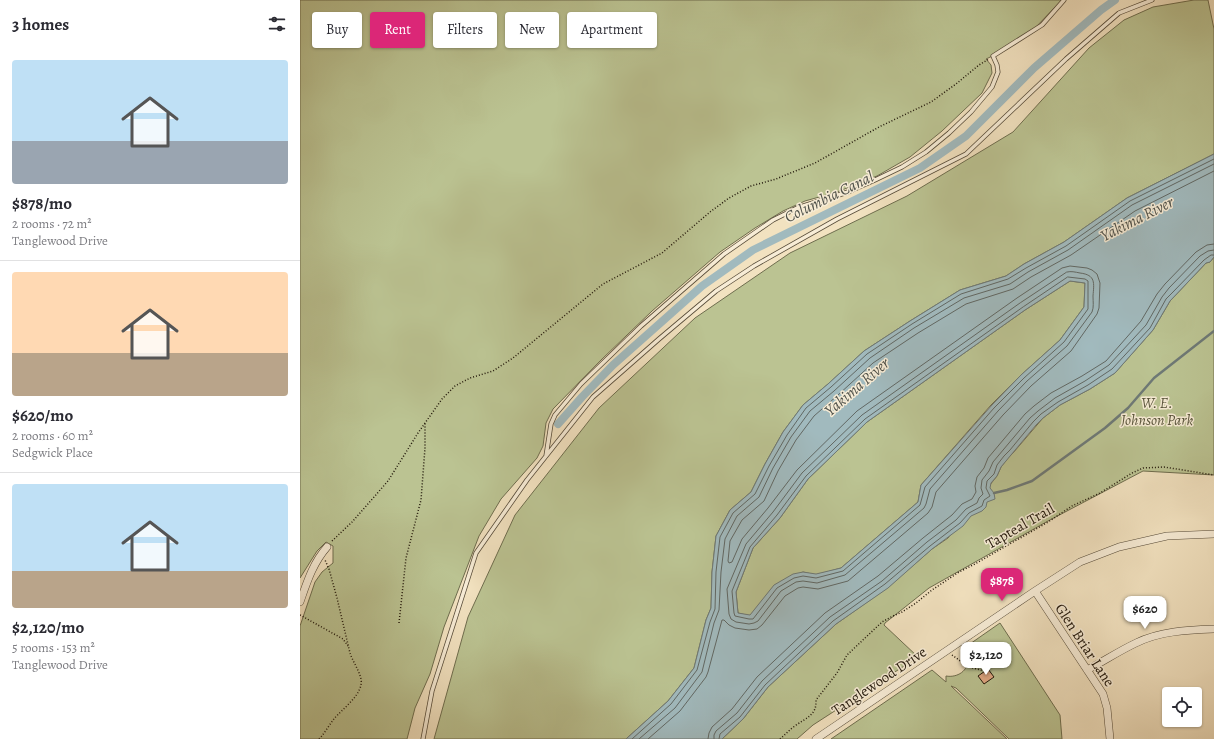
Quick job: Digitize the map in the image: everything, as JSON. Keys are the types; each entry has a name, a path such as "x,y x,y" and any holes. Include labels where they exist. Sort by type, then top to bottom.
{"street":[{"name":"Tanglewood Drive","path":"816,739 1080,562 1119,547 1167,536 1214,534"},
{"path":"300,601 313,566 321,553 327,547"},
{"name":"Glen Briar Lane","path":"1035,591 1103,694 1107,708 1110,739"},
{"path":"1088,670 1137,642 1168,632 1214,629"}],"lane":[{"path":"546,457 551,424 555,415 581,384 641,326 724,254 774,220 797,208 848,192 876,180 902,167 926,152 971,112 992,87 998,72 993,56 1042,25 1064,0"},
{"path":"422,739 432,691 476,553 527,480 593,397 716,291 754,266 838,219 966,154 1066,59 1120,12 1152,0"}],"path":[{"path":"327,547 352,522 388,481 425,423 442,399 455,386 470,378 493,371 513,358 603,284 662,253 710,212 729,198 751,186 776,179 815,163 879,127 931,102 956,84 978,65 993,56"},
{"path":"399,623 406,558 421,500 425,455 425,423"},
{"name":"Tapteal Trail","path":"780,739 812,713 816,707 816,700 837,673 847,655 882,622 902,612 959,572 1048,522 1072,506 1100,494 1132,473 1143,468 1164,466 1214,475"},
{"path":"319,739 335,718 354,698 362,683 359,673 352,661 327,562 321,553"},
{"path":"300,615 343,639 349,648"},
{"path":"946,651 969,667 983,672"}],"green space":[{"path":"300,0 1062,0 1034,29 999,53 986,59 991,65 992,73 982,93 942,131 910,157 877,176 837,192 805,201 783,211 720,252 652,311 553,409 546,423 543,446 537,458 501,499 479,536 444,627 430,674 415,708 407,739 300,739 300,626 315,582 322,572 333,563 333,546 326,542 317,551 300,578"},
{"path":"1194,0 1208,0 1214,29 1214,154 1127,198 1064,242 1024,264 1006,276 960,290 864,351 803,405 783,432 751,492 730,510 716,536 712,572 711,608 706,620 694,668 668,701 626,739 434,739 468,617 515,515 599,408 695,318 790,253 907,196 1013,132 1089,48 1124,20 1153,7"},
{"name":"W. E. Johnson Park","path":"1214,257 1214,475 1143,471 1048,521 929,588 885,623 884,625 918,657 813,725 797,739 722,739 743,719 768,687 836,624 887,588 932,549 948,538 997,476 1007,459 1043,418 1060,405 1090,389 1115,373 1153,330 1170,301 1206,263 1210,262"},
{"path":"1070,281 1085,283 1084,307 1060,340 1021,375 991,405 921,485 918,502 841,568 816,575 803,572 775,585 750,616 738,613 736,592 753,548 780,518 808,479 867,422 1025,310"},
{"path":"1000,623 1060,715 1062,739 1009,739 956,688 951,686 1007,739 831,739 932,670 946,682 946,676 954,676 962,673 967,667 968,663 966,651 967,646"}],"water":[{"name":"Yakima River","path":"1214,154 1214,257 1210,262 1206,263 1170,301 1153,330 1115,373 1090,389 1060,405 1043,418 1001,467 997,476 991,483 990,488 994,493 995,499 987,502 986,507 982,511 971,516 963,526 932,549 888,588 836,624 768,687 743,719 722,739 626,739 668,701 694,668 706,620 711,608 712,572 716,536 730,510 751,492 783,432 803,405 864,351 910,321 960,290 1006,276 1024,264 1064,242 1127,198","holes":["1070,281 1085,283 1084,307 1060,340 1021,375 992,405 921,485 918,502 841,568 816,574 803,572 793,574 774,585 750,615 738,613 736,592 753,548 780,518 808,479 867,422 1025,310"]}],"building":[{"path":"988,669 994,677 984,684 978,676"}],"waterway":[{"name":"Columbia Canal","path":"558,424 613,365 702,286 753,250 920,168 966,136 1034,68 1101,10 1115,0"},
{"path":"994,493 1032,481 1105,428 1128,408 1154,378 1214,331"}]}
